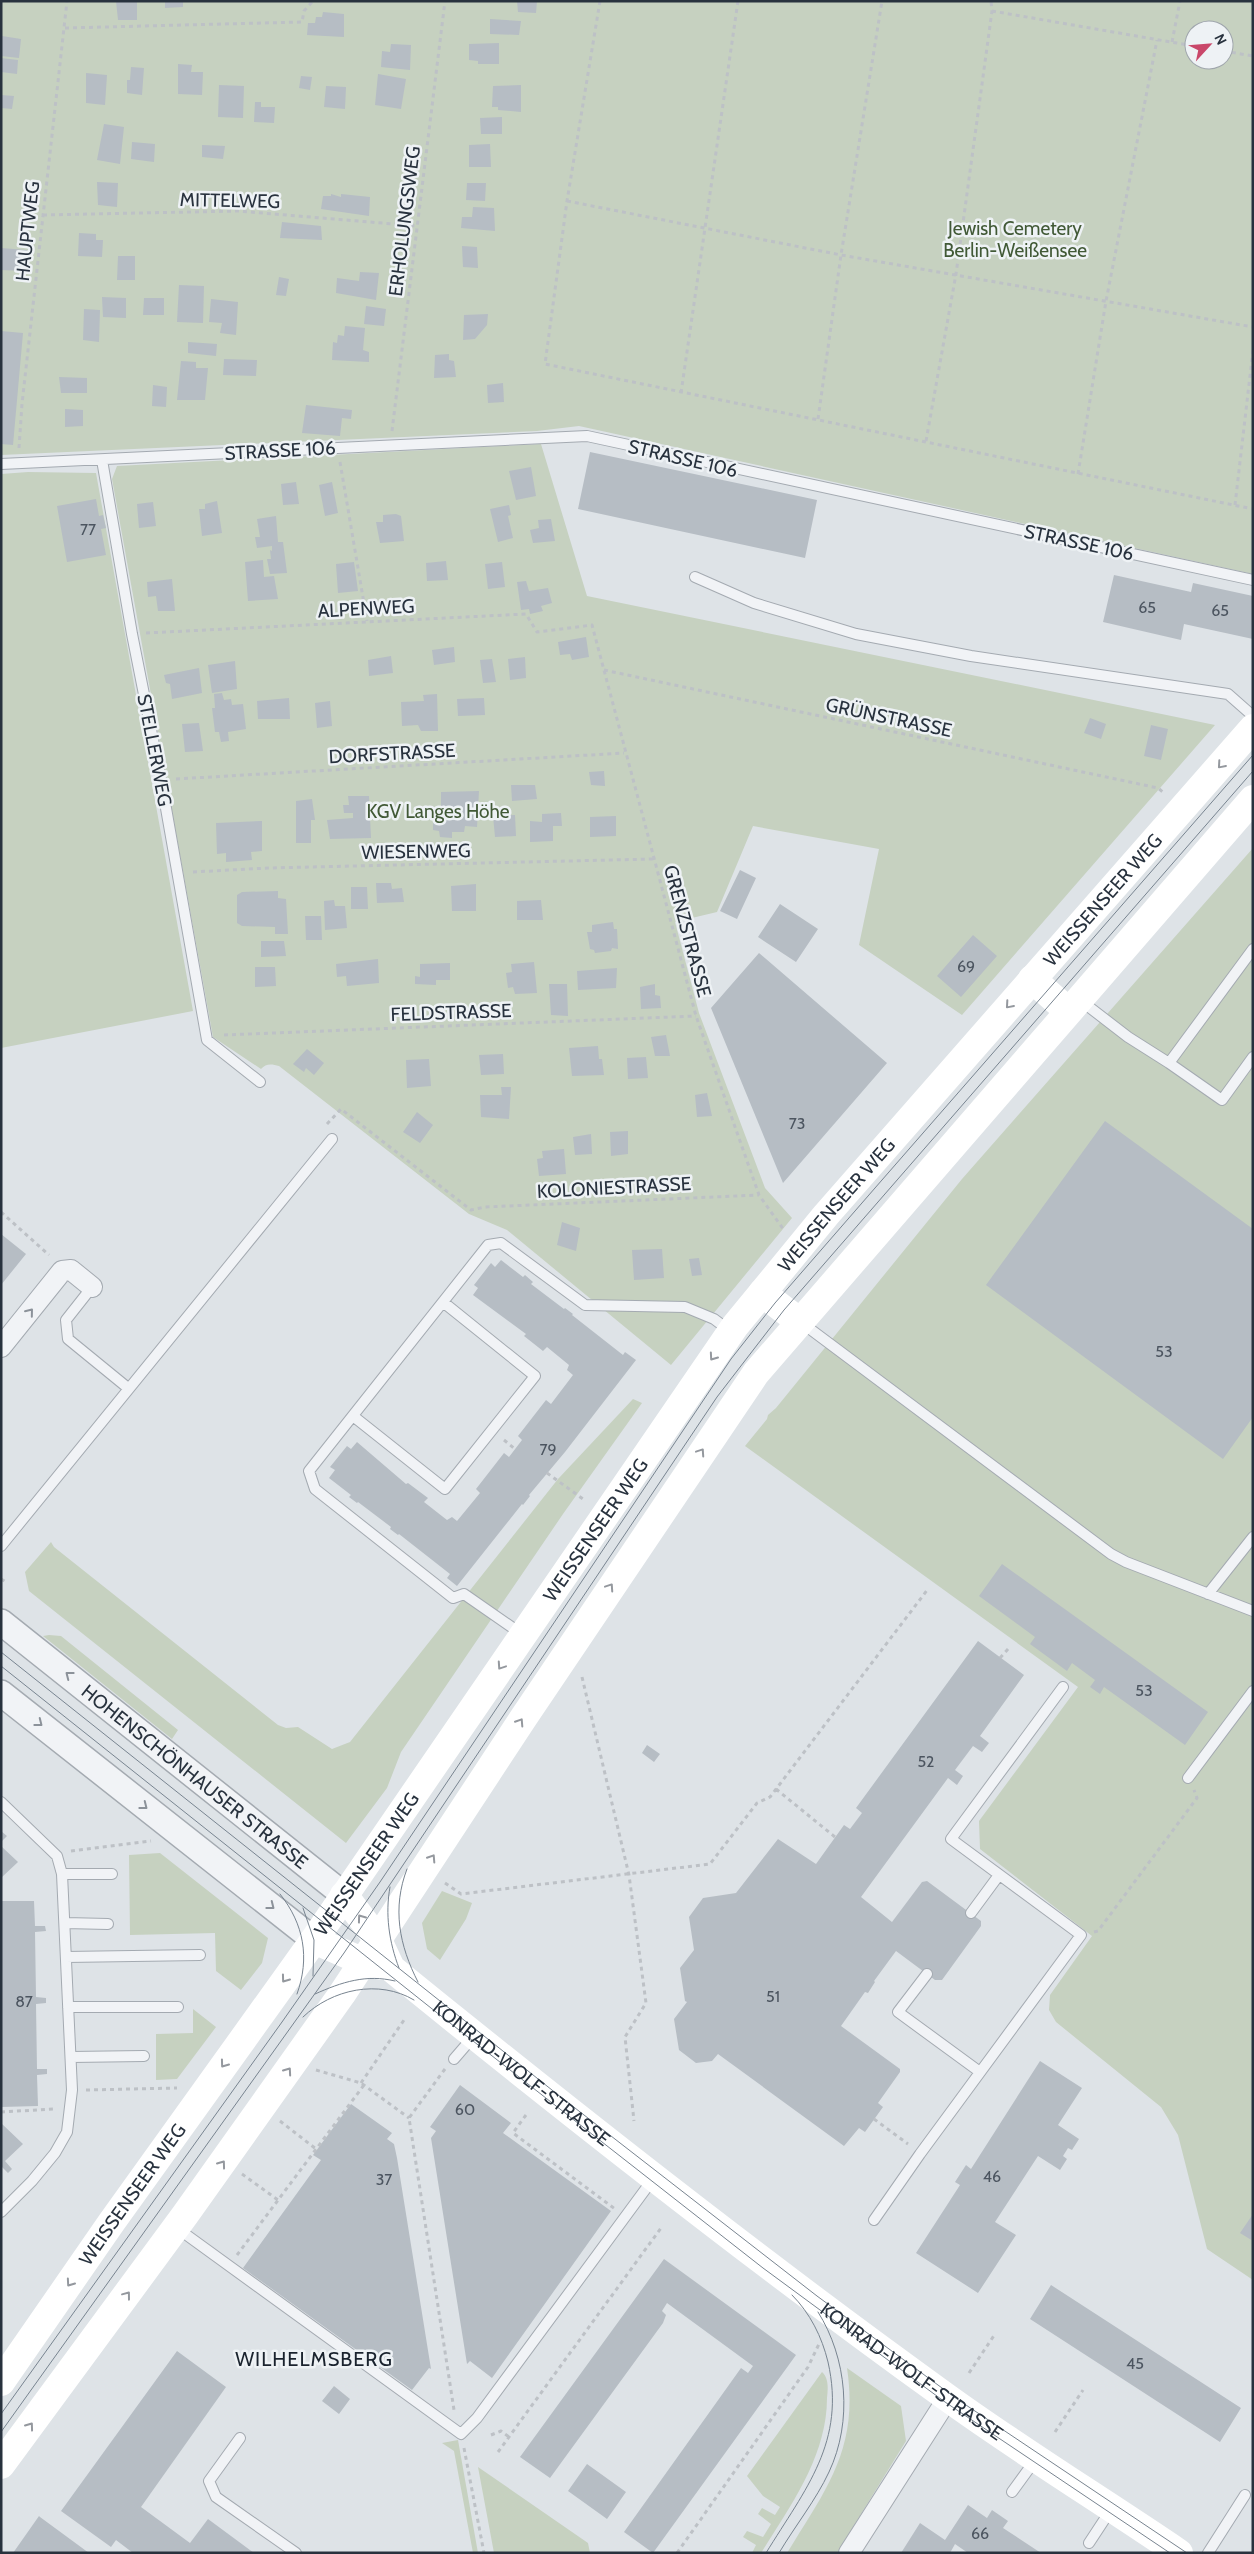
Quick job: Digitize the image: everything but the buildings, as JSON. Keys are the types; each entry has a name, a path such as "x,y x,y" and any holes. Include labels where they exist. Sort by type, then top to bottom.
{"main road":[{"name":"WEISSENSEER WEG","path":"1,2382 116,2216 314,1940 730,1332 1032,979 1253,728"},
{"path":"1,2465 176,2227 371,1951 524,1717 713,1434 756,1373 1253,799"},
{"path":"1032,979 1074,1005"},
{"path":"762,1293 800,1322"},
{"name":"HOHENSCHÖNHAUSER STRASSE","path":"344,1896 371,1951"},
{"path":"314,1940 371,1951"},
{"name":"KONRAD-WOLF-STRASSE","path":"371,1951 805,2293 948,2398 1112,2508 1170,2550"}],"street":[{"path":"1,1347 62,1271 71,1270 92,1286"},
{"name":"HOHENSCHÖNHAUSER STRASSE","path":"1,1622 344,1896"},
{"path":"1,1693 314,1940"},
{"path":"849,2553 948,2398"}],"lane":[{"name":"STRASSE 106","path":"1,464 338,446 587,436 1253,580"},
{"name":"STELLERWEG","path":"102,460 207,1040"},
{"path":"695,577 754,603 856,634 971,656 1228,694 1253,716"},
{"path":"1169,1063 1253,949"},
{"path":"1074,1005 1169,1063 1222,1100 1253,1057"},
{"path":"207,1040 260,1082"},
{"path":"1,1546 332,1139"},
{"path":"523,1635 464,1594 453,1598 315,1489 308,1472 488,1245 501,1243 584,1305 685,1307 714,1318 730,1332"},
{"path":"92,1286 66,1320 68,1339 128,1388"},
{"path":"353,1416 445,1489 535,1376 443,1302"},
{"path":"800,1322 1111,1554 1126,1562 1253,1611"},
{"path":"1208,1594 1253,1537"},
{"path":"874,2220 920,2154 1081,1935 951,1839 1062,1687"},
{"path":"1188,1778 1253,1691"},
{"path":"1,1802 57,1856 62,1874 72,2090 67,2132 55,2152 32,2181 1,2212"},
{"path":"62,1874 112,1874"},
{"path":"971,1913 999,1875"},
{"path":"65,1923 108,1924"},
{"path":"66,1957 200,1955"},
{"path":"927,1974 898,2012 980,2072"},
{"path":"68,2007 178,2007"},
{"path":"454,2059 475,2034"},
{"path":"71,2057 144,2056"},
{"path":"176,2227 461,2434 477,2418 655,2176"},
{"path":"240,2438 209,2480 216,2497 296,2553"},
{"path":"1012,2492 1037,2458"},
{"path":"1208,2553 1245,2495"},
{"path":"1089,2543 1112,2508"}],"path":[{"name":"HAUPTWEG","path":"19,464 22,404 67,1"},
{"path":"65,28 302,22 304,11 313,1"},
{"name":"ERHOLUNGSWEG","path":"390,444 446,1"},
{"path":"600,1 567,201 545,364 1253,509"},
{"path":"681,393 738,1"},
{"path":"818,419 841,255 882,1"},
{"path":"926,441 956,274 992,12 991,1"},
{"path":"1172,42 1180,1"},
{"path":"992,12 1184,44"},
{"path":"1078,474 1106,302 1158,40"},
{"path":"1234,53 1253,56"},
{"path":"567,201 841,255 1253,327"},
{"name":"MITTELWEG","path":"43,215 238,211 417,226"},
{"path":"1235,505 1253,350"},
{"path":"338,446 367,621"},
{"name":"ALPENWEG","path":"132,634 526,614 537,632 592,625"},
{"name":"GRENZSTRASSE","path":"592,625 624,753 696,1016 759,1195 786,1232"},
{"name":"GRÜNSTRASSE","path":"604,670 1158,788 1167,795"},
{"name":"DORFSTRASSE","path":"161,780 624,753"},
{"name":"WIESENWEG","path":"178,873 268,868 654,859"},
{"name":"FELDSTRASSE","path":"207,1040 227,1034 696,1016"},
{"name":"KOLONIESTRASSE","path":"321,1131 341,1109 471,1210 485,1207 759,1195"},
{"path":"1,1212 59,1264 62,1271"},
{"path":"547,1473 582,1499"},
{"path":"1,1579 6,1582"},
{"path":"445,1883 461,1894 710,1864 757,1803 770,1796 776,1789 928,1590"},
{"path":"1000,1658 1009,1648"},
{"path":"582,1677 630,1875 646,2003 624,2037 634,2121"},
{"path":"1081,1935 1098,1931 1197,1798 1188,1778"},
{"path":"776,1789 835,1837"},
{"path":"68,1851 156,1841"},
{"path":"229,2265 316,2150 404,2020"},
{"path":"409,2118 454,2059"},
{"path":"314,2069 362,2084 409,2118 454,2412 461,2434 484,2553"},
{"path":"82,2090 177,2088"},
{"path":"1,2112 54,2109"},
{"path":"526,2114 513,2133 625,2217"},
{"path":"277,2119 316,2150"},
{"path":"874,2119 920,2154"},
{"path":"239,2172 278,2200"},
{"path":"498,2452 661,2228"},
{"path":"970,2373 995,2334"},
{"path":"677,2553 808,2367 819,2344"},
{"path":"1054,2432 1082,2390"},
{"path":"491,2435 501,2431 509,2437"}],"green space":[{"name":"Jewish Cemetery Berlin-Weißensee","path":"1,1 1253,1 1253,574 579,426 537,431 1,455"},
{"name":"KGV Langes Höhe","path":"541,444 587,596 1215,725 962,1015 859,945 879,849 753,826 717,912 675,922 699,1013 765,1188 792,1218 671,1365 507,1230 469,1214 279,1066 269,1064 261,1069 213,1037 112,479 117,466"},
{"path":"28,472 96,473 193,1011 1,1048 1,474"},
{"path":"1253,848 1253,2280 1207,2249 1178,2135 1161,2107 1056,2022 1049,2010 1050,1995 1092,1936 980,1849 979,1821 1078,1687 745,1446 767,1419 768,1415 776,1408 962,1179"},
{"path":"633,1399 642,1403 563,1514 401,1752 387,1788 346,1843 29,1591 25,1572 51,1542 54,1547 278,1725 286,1728 298,1727 332,1749 350,1742 558,1479"},
{"path":"43,1636 61,1636 178,1730 172,1739"},
{"path":"160,1853 268,1938 262,1963 241,1990 216,1971 215,1933 130,1935 129,1855"},
{"path":"442,1891 472,1903 466,1919 440,1960 427,1949 422,1923"},
{"path":"193,2009 216,2027 177,2079 156,2080 156,2034 193,2033"},
{"path":"847,2368 901,2406 906,2441 837,2553 787,2553 827,2487 844,2445 850,2396"},
{"path":"822,2372 826,2377 828,2391 821,2440 814,2460 795,2498 761,2553 752,2553 756,2545 743,2537 747,2531 763,2537 771,2524 758,2514 762,2508 775,2515 780,2507 763,2496 747,2476"},
{"path":"458,2440 478,2553 473,2553 454,2451 442,2443"},
{"path":"478,2467 588,2543 590,2553 494,2553"}],"tram line":[{"path":"1,2414 380,1882 731,1359 775,1303 1253,755"},
{"path":"1,2432 344,1953 717,1397 784,1310 1253,771"},
{"path":"1,1652 557,2094 817,2296 957,2399 1187,2553"},
{"path":"1,1666 436,2012 763,2268 945,2402 1170,2553"},
{"path":"407,1869 400,1898 400,1926 406,1954 418,1982"},
{"path":"390,1887 388,1907 389,1928 399,1968"},
{"path":"280,1894 295,1917 302,1942 304,1954 303,1967 297,1994"},
{"path":"303,1908 314,1940 313,1976"},
{"path":"315,1994 354,1980 374,1978 395,1981"},
{"path":"303,2017 315,2007 328,2000 356,1990 386,1990 414,2000"},
{"path":"766,2553 808,2485 819,2463 827,2440 832,2416 832,2391 828,2362 819,2335 810,2318 792,2295"},
{"path":"779,2553 824,2482 837,2452 841,2432 844,2411 841,2369 828,2330 818,2312"}],"district":[{"name":"WILHELMSBERG","path":"314,2359"}]}
